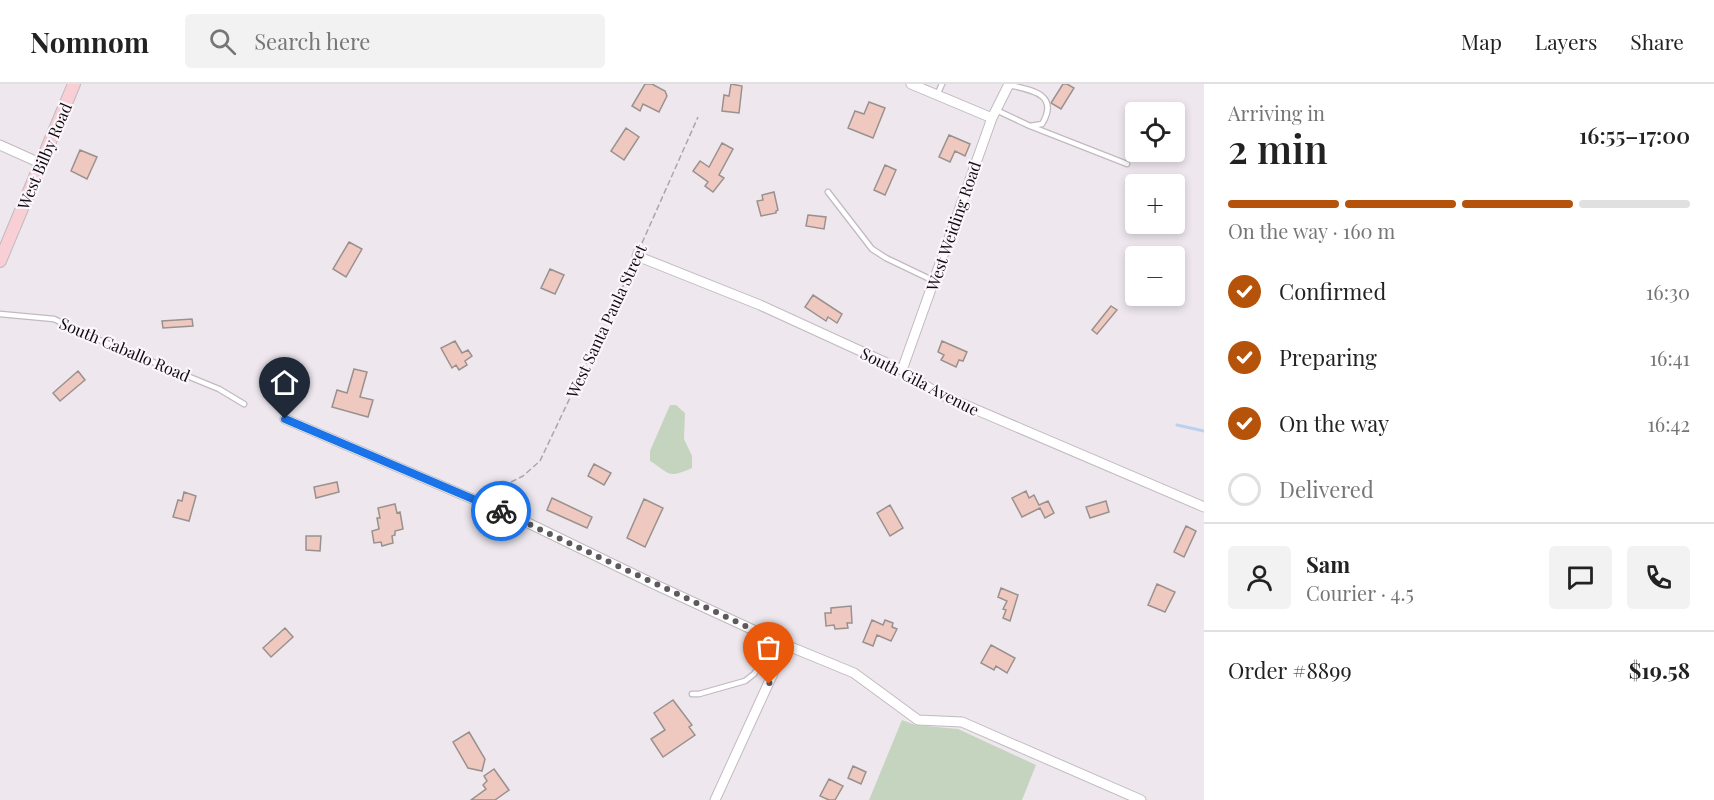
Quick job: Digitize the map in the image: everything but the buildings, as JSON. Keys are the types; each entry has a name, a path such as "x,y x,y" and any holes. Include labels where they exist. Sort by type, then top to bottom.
{"street":[{"name":"West Bilby Road","path":"0,261 74,84"},
{"path":"911,84 994,114"},
{"name":"West Weiding Road","path":"902,370 994,114 1009,84"},
{"path":"0,145 40,164"},
{"name":"South Gila Avenue","path":"638,253 760,305 902,370 937,393 1204,507"},
{"path":"285,419 492,507 777,641 854,673 918,720 962,722 1141,800"},
{"path":"492,507 503,486"},
{"path":"715,800 786,645"}],"lane":[{"path":"937,95 942,84"},
{"path":"1009,84 1035,91 1044,96 1046,117 1042,124 1030,126"},
{"path":"994,114 1127,164"},
{"path":"828,192 872,249 934,281"},
{"name":"South Caballo Road","path":"0,314 54,319 219,389 244,404"},
{"path":"692,694 746,681 754,674 777,641"}],"path":[{"name":"West Santa Paula Street","path":"503,486 523,476 540,461 638,253 698,117"}],"green space":[{"path":"670,405 676,405 685,413 684,439 692,456 692,468 673,474 650,461 650,451"},
{"path":"902,720 915,725 958,729 1036,765 1022,800 869,800"}],"waterway":[{"path":"1177,425 1204,431"}],"way so far":[{"path":"501,511 786,645 769,684"}],"route":[{"path":"285,419 501,511"}]}
